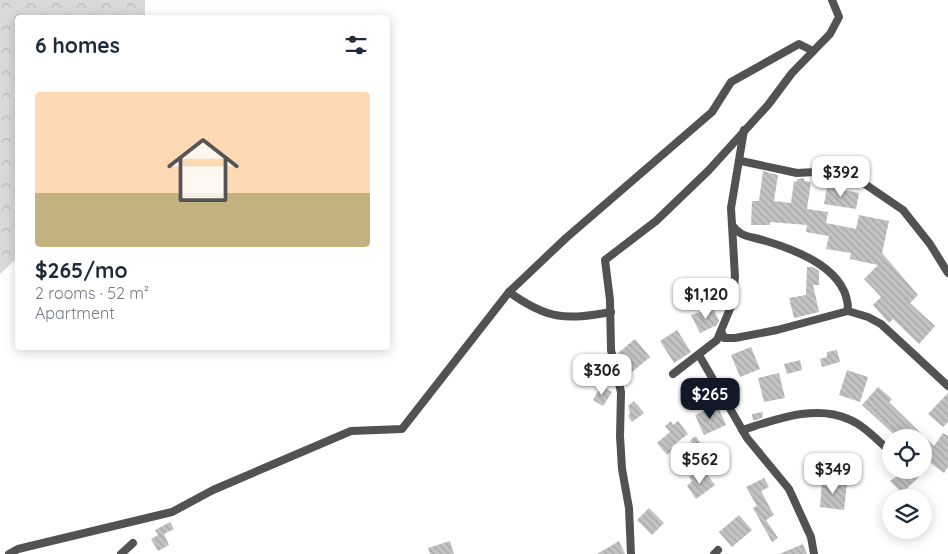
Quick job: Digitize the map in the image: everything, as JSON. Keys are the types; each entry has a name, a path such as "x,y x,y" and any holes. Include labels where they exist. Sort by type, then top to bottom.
{"street":[{"path":"630,554 629,508 622,469 620,436 621,392 611,350 611,312 605,260 665,213 709,170 830,34 837,22 838,12 832,0"},
{"path":"9,554 18,550 172,512 214,490 351,431 402,429 510,292 566,238 712,112 731,82 798,44 813,51"},
{"path":"673,374 717,340 722,333 732,304 735,284 732,198 741,161 744,130"},
{"path":"741,161 862,182 902,210 930,244 948,273"},
{"path":"732,225 738,234 767,241 822,264 845,291 848,311"},
{"path":"510,292 530,306 555,316 572,318 611,312"},
{"path":"722,333 724,338 746,336 797,326 848,311 868,317 880,324 948,386"},
{"path":"698,355 754,448 789,489 811,536 814,554"},
{"path":"742,430 798,415 813,413 834,414 850,419 882,445"},
{"path":"121,554 133,543"}],"green space":[{"path":"0,0 145,0 145,15 15,15 15,260 0,274"}],"building":[{"path":"831,156 857,160 855,171 829,166"},
{"path":"763,171 778,175 774,201 791,203 794,181 797,182 797,179 804,178 804,181 811,182 807,209 828,212 826,223 856,229 859,215 889,221 882,253 918,295 910,303 935,326 919,344 893,319 889,323 873,305 881,297 864,279 878,265 850,259 851,253 826,249 829,236 806,232 807,225 770,222 770,225 751,225 752,201 759,201"},
{"path":"827,187 859,193 856,209 824,204"},
{"path":"807,267 813,267 819,271 819,285 813,285 819,312 794,318 789,298 806,295"},
{"path":"713,308 719,321 717,325 700,333 691,315"},
{"path":"677,330 691,352 674,363 660,341"},
{"path":"635,339 650,357 632,372 618,353"},
{"path":"751,347 760,369 740,377 731,355"},
{"path":"837,350 840,362 822,367 820,359 827,357 827,352"},
{"path":"800,360 802,370 787,374 784,364"},
{"path":"847,370 868,377 860,402 839,395"},
{"path":"779,373 785,398 764,402 758,378"},
{"path":"601,386 612,392 603,406 593,400"},
{"path":"878,387 892,399 889,402 917,429 888,429 862,405"},
{"path":"948,393 948,422 943,427 928,414"},
{"path":"634,401 644,413 632,422 628,416 630,413 628,406"},
{"path":"717,405 726,425 704,435 695,415"},
{"path":"763,412 762,418 753,421 752,414"},
{"path":"671,421 673,425 678,421 688,434 671,447 673,450 667,455 657,443 670,432 665,426"},
{"path":"943,433 948,436 948,467 944,473 932,464 932,444 934,446"},
{"path":"696,436 701,444 696,448 690,440"},
{"path":"705,472 715,485 696,499 687,486 692,481 689,477 695,473 698,477"},
{"path":"764,478 769,487 761,491 774,515 766,520 778,538 772,542 753,508 757,506 746,487"},
{"path":"893,479 917,479 906,489 898,489 890,481"},
{"path":"822,481 847,483 844,510 820,507"},
{"path":"649,508 664,523 652,535 637,520"},
{"path":"739,515 752,530 732,547 719,532"},
{"path":"170,522 174,529 164,534 169,545 158,551 151,539 158,535 155,530"},
{"path":"450,541 454,554 430,554 428,548"},
{"path":"619,541 625,554 597,554"},
{"path":"803,544 807,554 779,554"}]}
